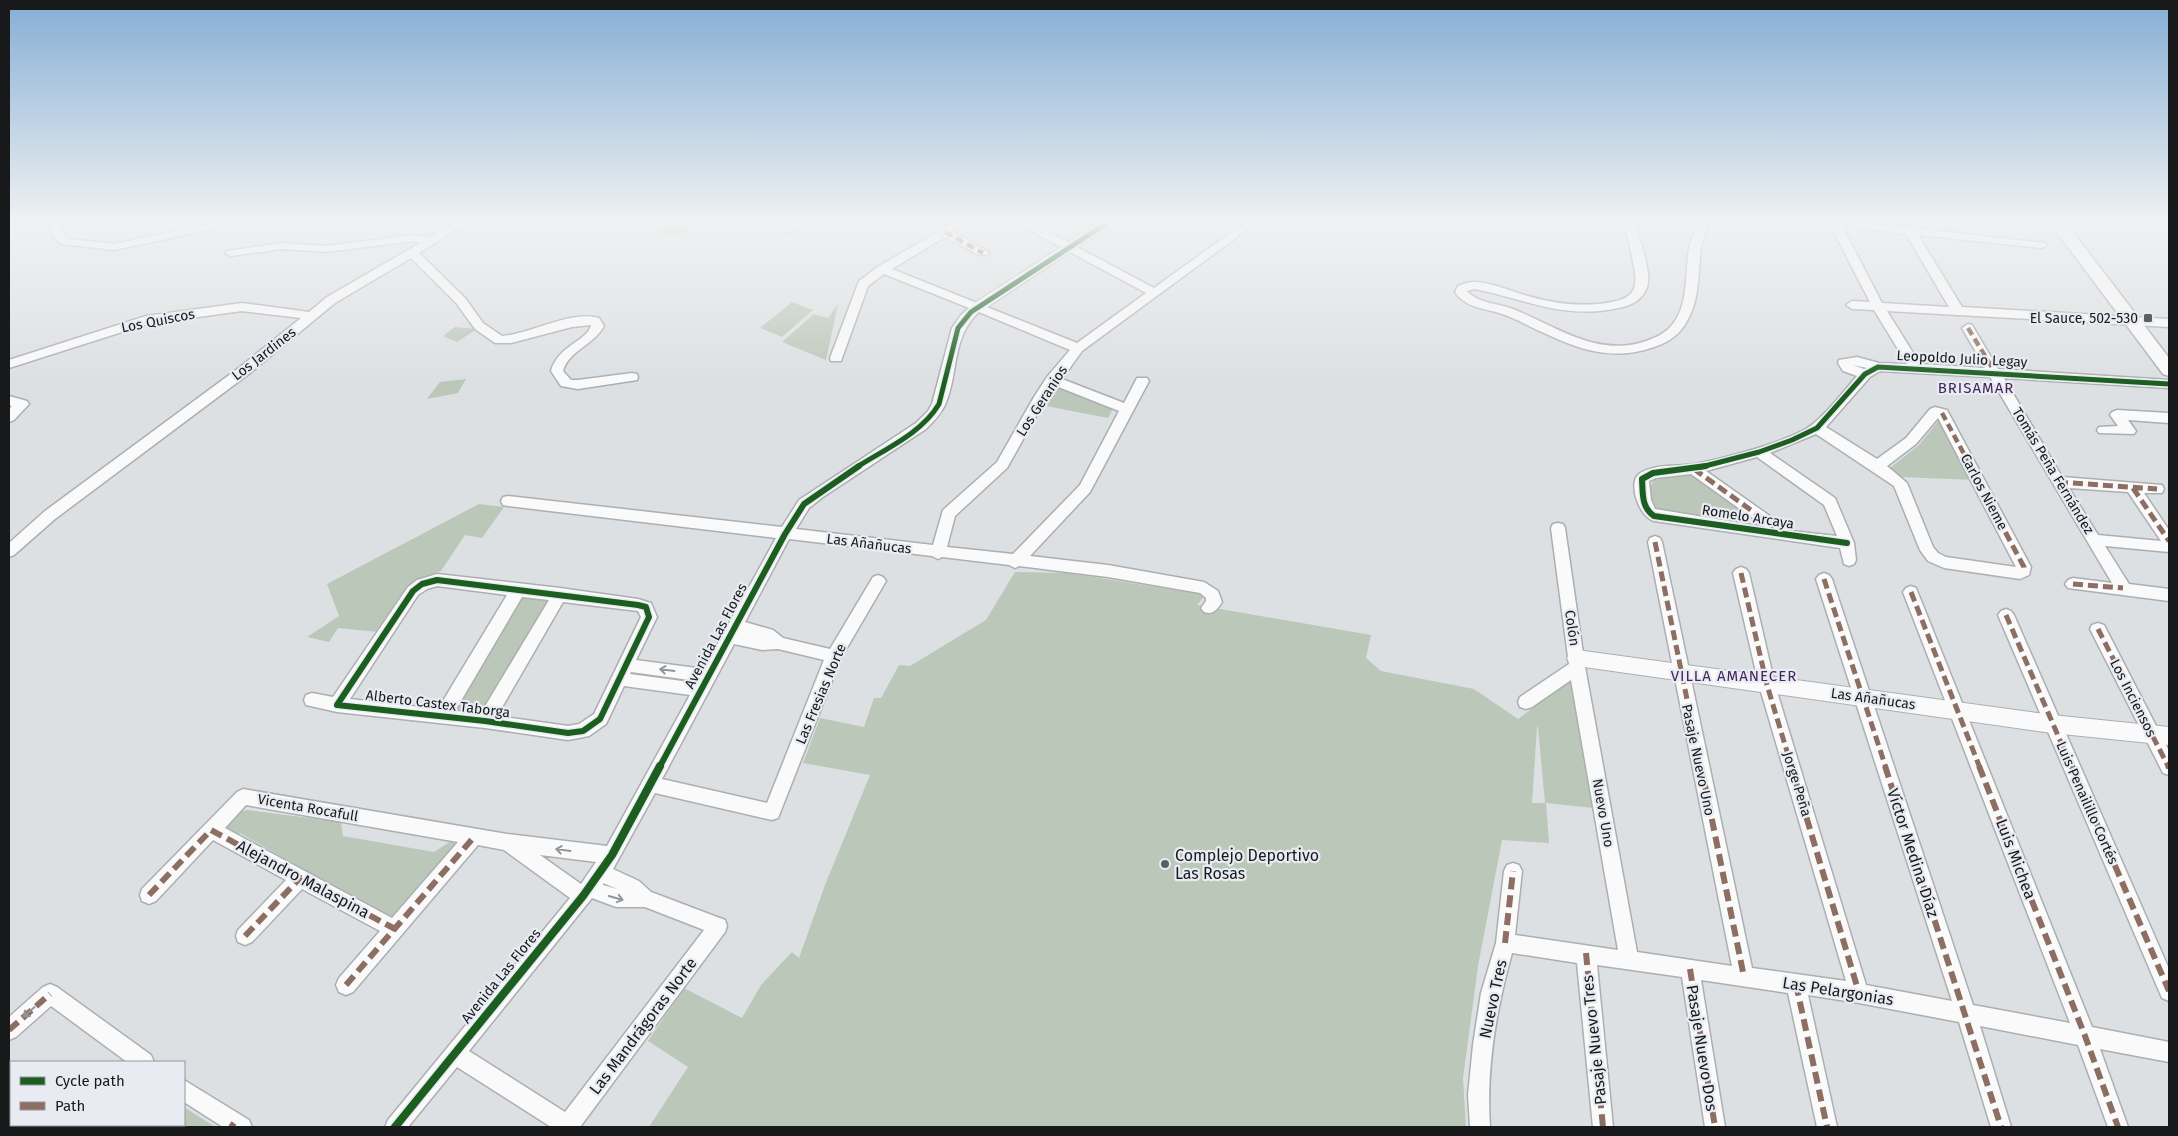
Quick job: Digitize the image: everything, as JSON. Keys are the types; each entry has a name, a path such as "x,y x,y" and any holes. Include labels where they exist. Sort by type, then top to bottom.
{"main road":[{"path":"2098,276 2169,370"}],"street":[{"name":"Los Jardines","path":"9,551 50,515 245,370 332,300 373,276"},
{"path":"436,276 461,301 479,326 499,340 527,338 581,321 594,321 598,326 590,337 582,345 564,354 558,362 557,371 564,383 572,386 619,377 632,377"},
{"path":"836,358 863,284 874,276"},
{"path":"901,276 1078,348"},
{"name":"Avenida Las Flores","path":"395,1127 590,885 612,855 785,534 804,504 921,426 933,414 939,404 958,328 965,318 978,307 1026,276"},
{"path":"1123,276 1152,292"},
{"name":"Los Geranios","path":"938,553 948,514 1002,465 1052,380 1078,348 1175,276"},
{"path":"1640,276 1642,286 1637,296 1629,301 1605,307 1559,307 1474,285 1462,289 1461,292 1465,298 1508,312 1564,338 1596,348 1622,350 1644,348 1669,335 1680,323 1687,310 1692,276"},
{"path":"1862,276 1916,368"},
{"path":"1937,276 1957,310"},
{"path":"1852,305 2169,323"},
{"name":"Los Quiscos","path":"9,364 146,320 242,307 313,316"},
{"name":"Tomás Peña Fernández","path":"1968,328 2058,482 2124,588"},
{"name":"Leopoldo Julio Legay","path":"1865,374 1848,368 1844,363 1851,361 1878,367 2169,384"},
{"name":"Leopoldo Julio Legay","path":"1647,512 1642,479 1654,473 1694,469 1759,452 1817,428 1865,374 1878,367"},
{"path":"1052,380 1127,409"},
{"path":"1016,562 1085,488 1142,382"},
{"path":"9,400 22,404 9,417"},
{"name":"Carlos Nieme","path":"1935,412 1942,413 2024,567 2024,571 1944,562 1933,557 1927,550 1900,483 1877,466 1911,441 1935,412"},
{"path":"2104,430 2129,431 2117,414 2169,418"},
{"path":"1817,428 1877,466"},
{"path":"1759,452 1830,502 1847,543 1849,560"},
{"path":"1694,469 1788,536"},
{"path":"2058,482 2157,489"},
{"path":"2133,488 2169,541"},
{"name":"Las Añañucas","path":"508,502 1016,562 1108,571 1204,588 1213,595 1214,602 1210,608"},
{"name":"Romelo Arcaya","path":"1647,512 1654,516 1847,543"},
{"name":"Colón","path":"1558,528 1577,663"},
{"path":"2094,540 2169,547"},
{"name":"Pasaje Nuevo Uno","path":"1655,542 1680,673 1744,976"},
{"name":"Jorge Peña","path":"1741,573 1767,685 1859,993"},
{"name":"Víctor Medina Díaz","path":"1824,579 1966,1013 2001,1127"},
{"name":"Alberto Castex Taborga","path":"312,700 337,705 568,733 583,731 600,719 649,617 646,608 638,605 437,580 422,584 414,591 337,705"},
{"name":"Las Fresias Norte","path":"650,784 772,812 834,656 878,581"},
{"path":"2073,584 2124,588 2169,595"},
{"path":"442,717 518,590"},
{"name":"Luis Michea","path":"1912,592 2085,1036 2118,1127"},
{"path":"485,722 560,594"},
{"name":"Luis Penailillo Cortés","path":"2006,615 2169,991"},
{"name":"Los Inciensos","path":"2098,629 2161,735 2169,768"},
{"path":"733,631 762,644 778,643 834,656"},
{"path":"1526,702 1577,663"},
{"name":"Las Añañucas","path":"1577,663 1680,673 2052,724 2161,735"},
{"name":"Nuevo Uno","path":"1577,663 1628,959"},
{"path":"623,672 705,683"},
{"name":"Vicenta Rocafull","path":"150,895 242,797 474,837 612,855"},
{"name":"Alejandro Malaspina","path":"211,830 302,877 395,929"},
{"path":"346,986 474,837"},
{"name":"Vicenta Rocafull","path":"507,842 590,885 602,894 625,900 644,898 718,926"},
{"name":"Nuevo Tres","path":"1480,1127 1478,1095 1483,1045 1491,993 1505,942 1513,872"},
{"path":"244,936 302,877"},
{"name":"Las Mandrágoras Norte","path":"454,1053 568,1126 718,926"},
{"name":"Las Pelargonias","path":"1505,942 1859,993 2169,1052"},
{"name":"Pasaje Nuevo Tres","path":"1586,953 1603,1127"},
{"name":"Pasaje Nuevo Dos","path":"1690,969 1715,1127"},
{"path":"1796,984 1827,1127"},
{"path":"9,1030 50,994 143,1061"},
{"path":"185,1091 236,1126"}],"green space":[{"path":"792,302 813,310 782,337 760,328"},
{"path":"838,304 826,360 782,342 814,314 828,318"},
{"path":"455,327 477,329 457,342 443,336"},
{"path":"466,379 458,393 427,399 440,382"},
{"path":"1059,386 1114,407 1108,418 1046,406"},
{"path":"1940,419 1974,480 1901,477 1891,467 1919,445"},
{"path":"1691,474 1750,515 1747,523 1660,511 1653,505 1650,487 1654,480"},
{"path":"479,504 504,507 482,538 465,535 441,571 423,577 409,587 378,632 338,628 329,642 307,637 339,616 327,584"},
{"name":"Complejo Deportivo Las Rosas","path":"1015,572 1069,573 1205,595 1197,605 1371,635 1366,658 1381,671 1474,689 1518,719 1568,682 1571,684 1593,808 1546,803 1549,843 1502,840 1478,966 1463,1078 1466,1127 649,1127 688,1067 648,1041 684,988 742,1018 761,985 792,952 799,958 825,885 870,775 803,763 820,718 864,727 874,698 881,698 899,665 910,666 986,620","holes":["1538,727 1545,803 1532,803"]},
{"path":"519,596 549,600 484,715 452,710"},
{"path":"247,810 341,822 343,836 434,852 453,840 462,840 390,919 240,833 235,837 221,830 236,813"},
{"path":"185,1108 215,1127 138,1127 185,1126"}],"marked path":[{"path":"1968,328 1996,374"},
{"path":"1942,413 2024,567 2024,571"},
{"path":"1694,469 1784,534"},
{"path":"2058,482 2157,489"},
{"path":"2133,488 2169,541"},
{"path":"1655,542 1744,977"},
{"path":"1741,573 1767,685 1859,993"},
{"path":"1824,579 1966,1013 2001,1127"},
{"path":"2073,584 2123,588"},
{"path":"1911,592 2085,1036 2118,1127"},
{"path":"2006,615 2169,991"},
{"path":"2098,629 2169,768"},
{"path":"149,895 211,830 395,929"},
{"path":"346,985 474,837"},
{"path":"1505,943 1513,871"},
{"path":"245,936 301,877"},
{"path":"1586,953 1603,1127"},
{"path":"1690,969 1715,1127"},
{"path":"1796,984 1827,1127"},
{"path":"9,1030 50,994"},
{"path":"231,1127 234,1123"}],"cycle path":[{"path":"395,1127 583,896 612,855 785,534 804,504 921,426 933,414 939,404 958,328 971,312 1026,276"},
{"path":"1847,543 1654,516 1646,509 1642,479 1653,473 1694,469 1722,462 1759,452 1792,440 1817,428 1865,374 1878,367 2169,384"},
{"path":"437,580 638,605 646,607 649,617 600,719 583,731 568,733 485,721 337,705 413,591 422,584 437,580"}],"place":[{"name":"El Sauce, 502-530","path":"2148,318"},
{"name":"Complejo Deportivo Las Rosas","path":"1165,864"}],"district":[{"name":"BRISAMAR","path":"1976,388"},
{"name":"VILLA AMANECER","path":"1734,676"}]}
